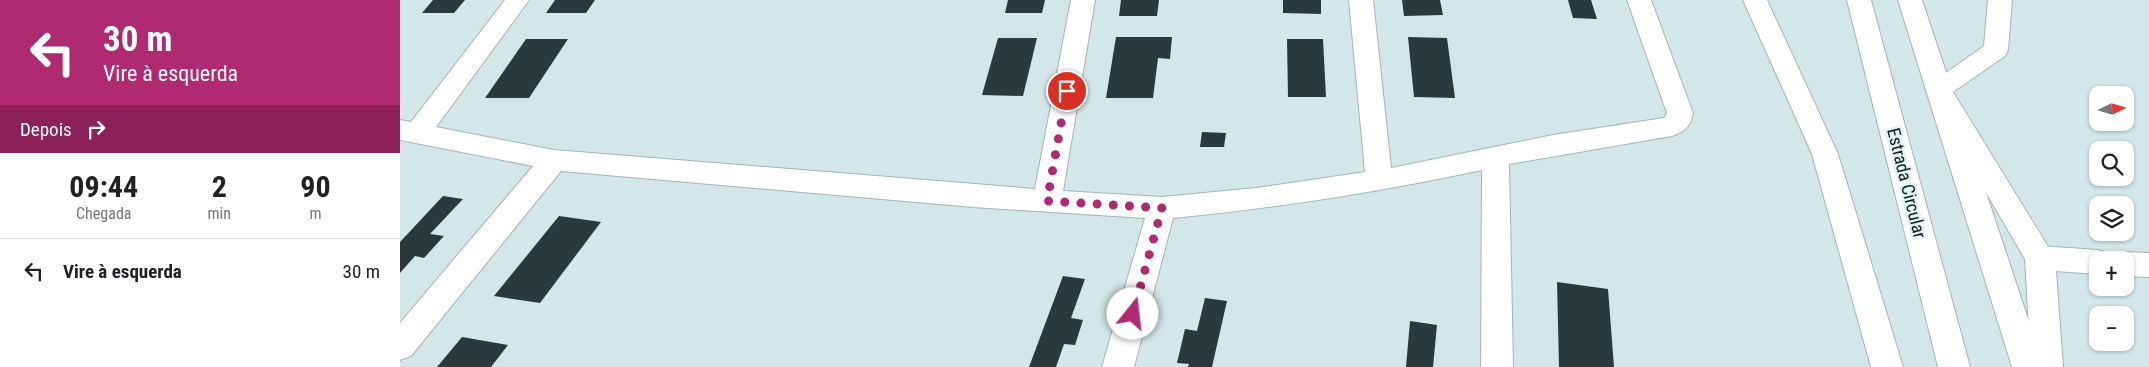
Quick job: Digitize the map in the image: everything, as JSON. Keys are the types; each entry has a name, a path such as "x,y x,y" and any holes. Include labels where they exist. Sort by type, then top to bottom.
{"main road":[{"path":"517,0 409,132 554,160 1047,201 1162,208 1256,199 1379,181 1495,156 1676,124 1680,112 1639,0"},
{"path":"1047,201 1083,0"},
{"path":"1361,0 1379,181"},
{"path":"1755,0 1825,154 1887,367"},
{"name":"Estrada Circular","path":"1859,0 1954,367"},
{"path":"1910,0 2028,367"},
{"path":"1939,90 1996,50 2000,0"},
{"path":"1939,90 2040,258 2047,367"},
{"path":"1495,156 1497,367"},
{"path":"400,346 554,160"},
{"path":"1118,367 1162,208"},
{"path":"2040,258 2089,261"},
{"path":"2134,264 2149,265"}],"building":[{"path":"433,0 465,0 454,13 422,13"},
{"path":"555,0 595,0 586,13 546,13"},
{"path":"1008,0 1045,0 1042,13 1005,13"},
{"path":"1121,0 1159,0 1157,16 1119,16"},
{"path":"1283,0 1321,0 1321,14 1283,13"},
{"path":"1402,0 1440,0 1443,15 1404,16"},
{"path":"1568,0 1591,0 1597,19 1573,18"},
{"path":"1116,37 1172,37 1170,59 1158,58 1153,98 1106,98"},
{"path":"1408,37 1447,38 1455,98 1414,97"},
{"path":"998,38 1037,38 1023,96 982,95"},
{"path":"526,39 568,39 529,98 485,98"},
{"path":"1287,39 1323,39 1326,97 1288,97"},
{"path":"1202,132 1226,133 1224,147 1200,147"},
{"path":"443,196 463,199 430,234 444,236 424,258 415,256 400,273 400,242"},
{"path":"559,216 601,222 540,303 494,296"},
{"path":"1063,276 1085,279 1071,318 1083,320 1075,345 1064,344 1056,367 1029,367"},
{"path":"1557,282 1608,289 1614,367 1559,367"},
{"path":"1205,298 1227,301 1212,367 1188,367 1189,364 1177,363 1185,329 1197,331"},
{"path":"1410,321 1437,325 1433,367 1406,367"},
{"path":"462,337 508,345 491,367 437,367"}],"route":[{"path":"1067,91 1047,201 1162,208 1133,314"}]}
